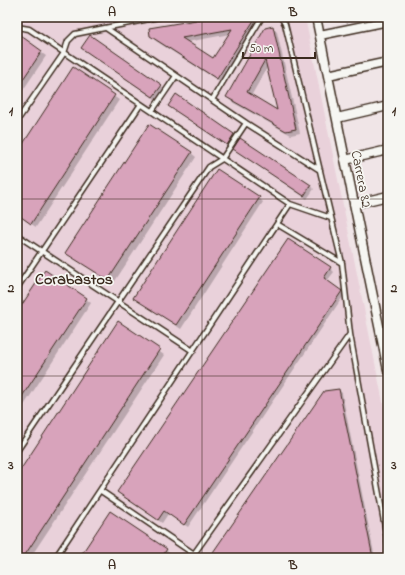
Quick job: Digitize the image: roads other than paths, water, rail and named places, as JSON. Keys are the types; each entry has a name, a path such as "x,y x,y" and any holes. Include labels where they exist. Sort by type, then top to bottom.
{"street":[{"name":"Carrera 82","path":"316,17 388,370"},
{"path":"320,35 388,21"},
{"path":"328,74 388,62"},
{"path":"337,118 388,106"},
{"path":"345,160 388,150"},
{"path":"354,204 388,196"}],"lane":[{"path":"17,121 64,53 68,41 76,34 159,17"},
{"path":"212,100 262,17"},
{"path":"281,17 285,24 342,263 350,334 388,544"},
{"path":"17,27 29,30 290,204 331,218"},
{"path":"106,28 246,123 320,170"},
{"path":"152,111 176,76"},
{"path":"17,288 141,104"},
{"path":"17,451 209,167 222,159 246,123"},
{"path":"55,558 101,491 290,204"},
{"path":"277,224 342,263"},
{"path":"17,236 193,351"},
{"path":"101,491 193,556 350,334"}],"district":[{"name":"Corabastos","path":"74,278"}]}
